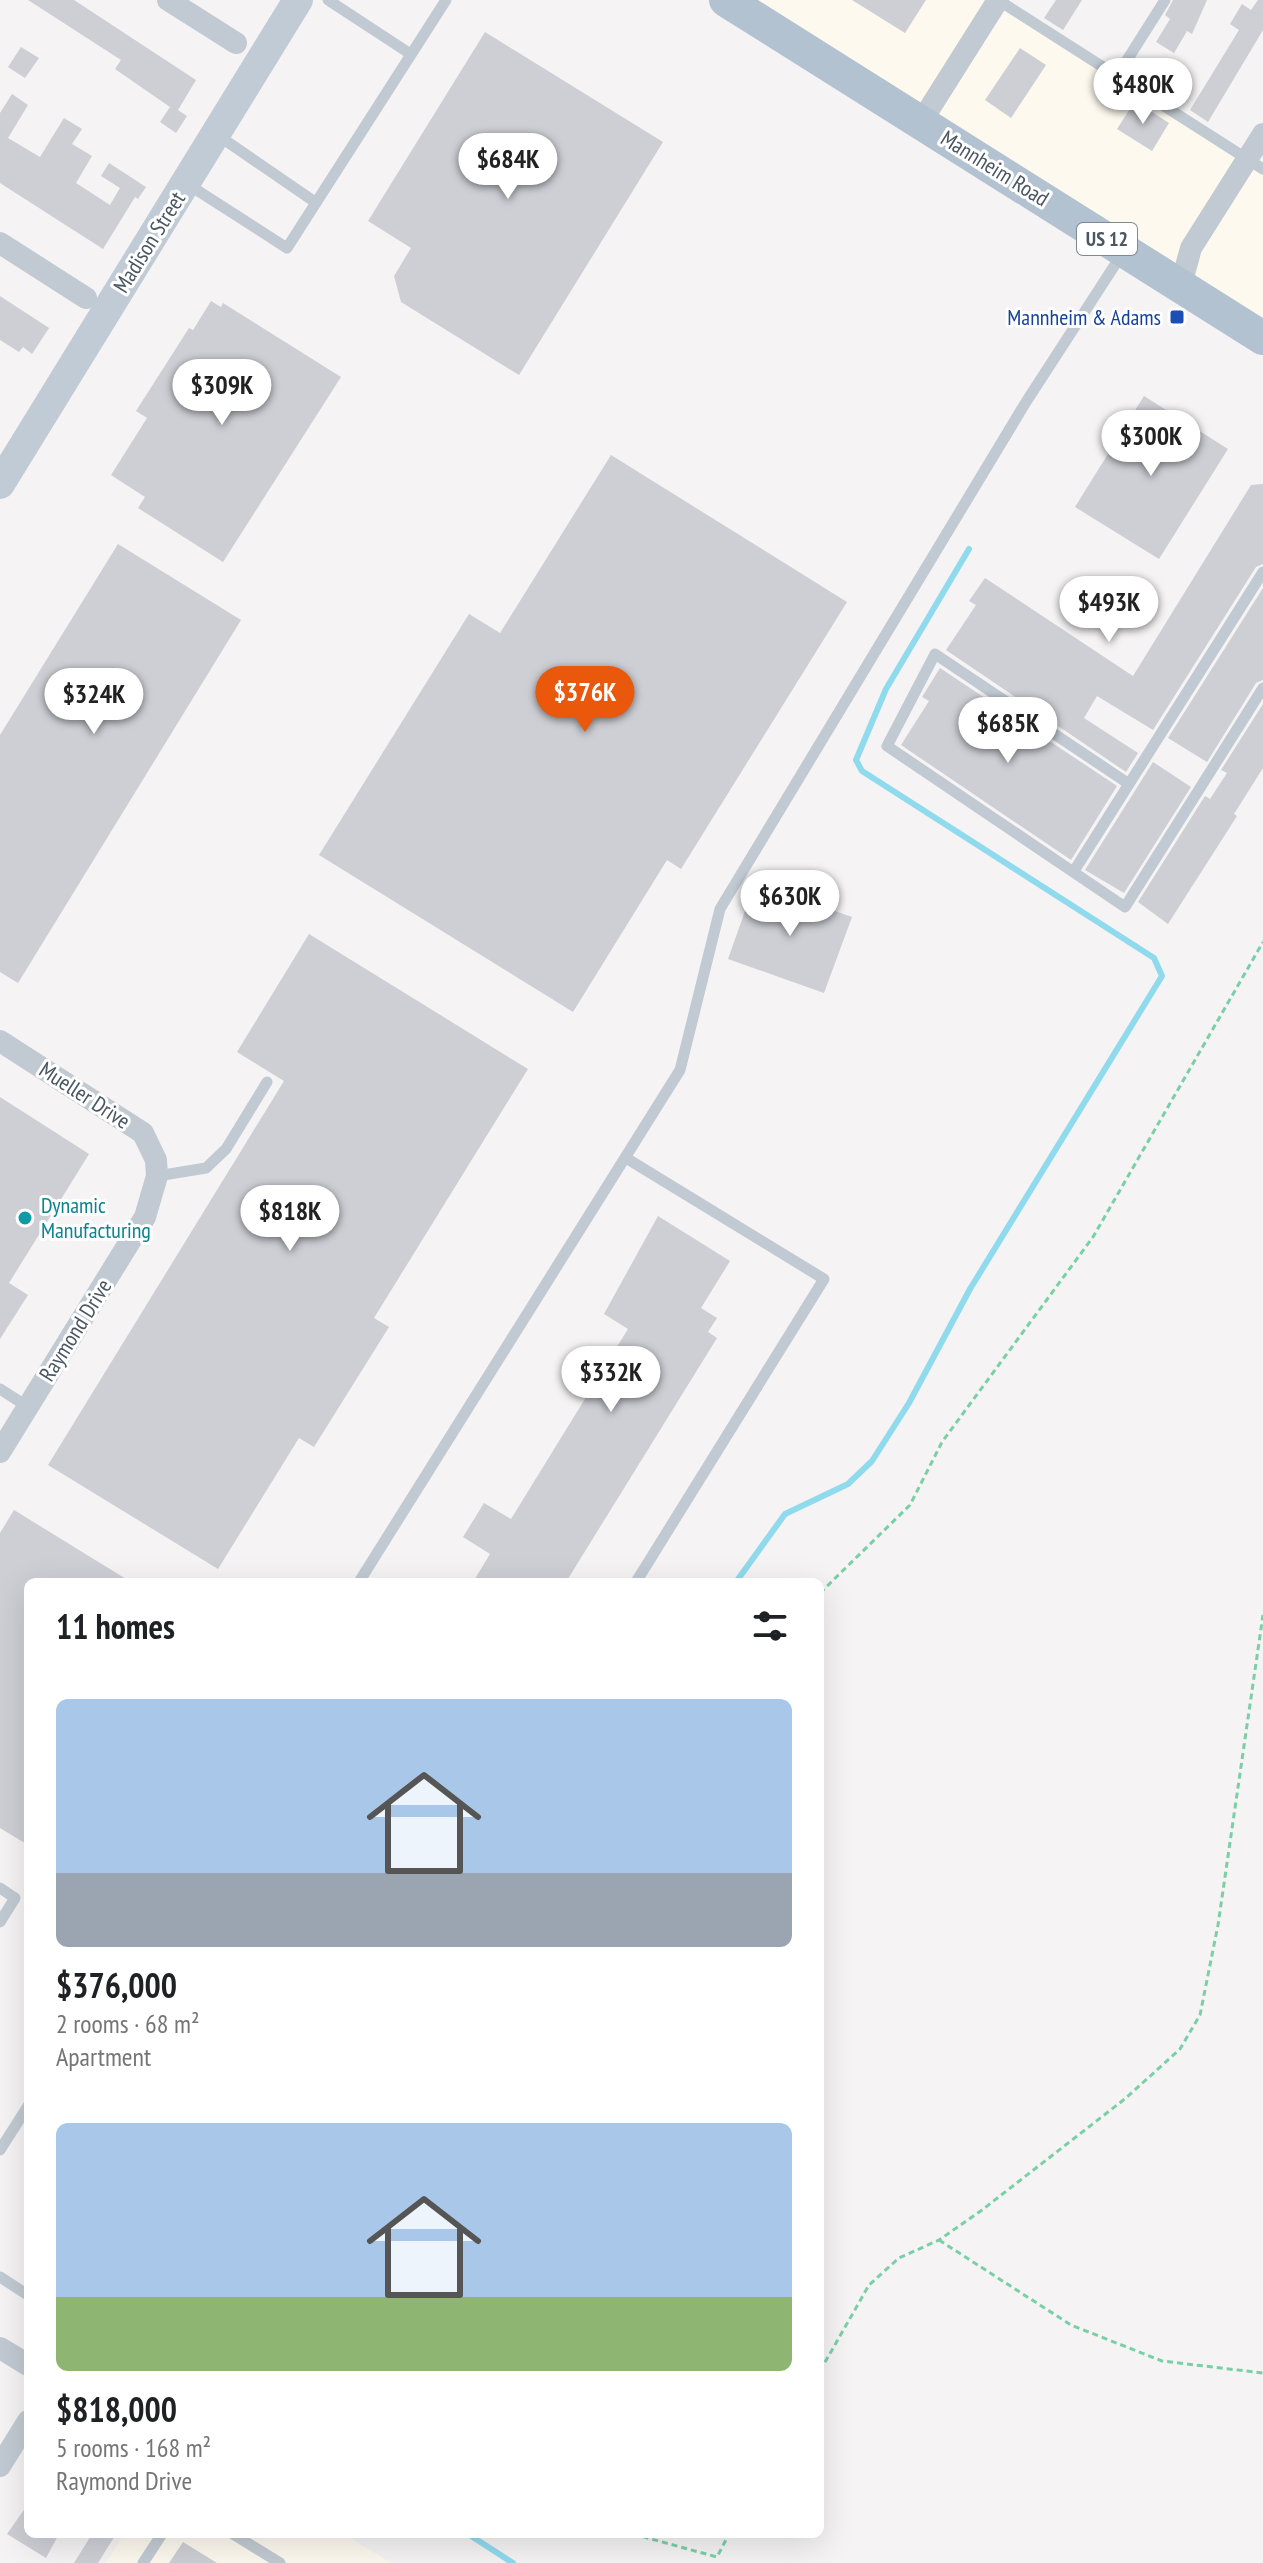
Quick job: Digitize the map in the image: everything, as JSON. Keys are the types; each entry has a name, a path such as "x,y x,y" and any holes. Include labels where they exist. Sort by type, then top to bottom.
{"main road":[{"name":"Mannheim Road","path":"726,0 1263,338"}],"street":[{"path":"168,0 236,43"},
{"name":"Madison Street","path":"0,484 298,0"},
{"path":"921,122 998,0"},
{"path":"1181,285 1191,248 1255,164 1263,134"},
{"path":"0,243 86,298"},
{"name":"Mueller Drive","path":"0,1041 136,1128 157,1168"},
{"name":"Raymond Drive","path":"0,1452 145,1217 157,1168"},
{"path":"0,2348 24,2363"},
{"path":"0,2466 24,2427"}],"lane":[{"path":"328,0 409,53"},
{"path":"186,183 287,248 409,53 446,0"},
{"path":"998,0 1255,164"},
{"path":"1117,76 1165,0"},
{"path":"216,133 315,202"},
{"path":"362,1578 680,1070 720,909 1026,402 1125,250"},
{"path":"1074,871 1263,572"},
{"path":"1129,784 935,654 887,746 1125,907 1263,688"},
{"path":"157,1168 206,1168 226,1149 267,1082"},
{"path":"626,1158 824,1279 638,1578"},
{"path":"0,1389 28,1407"},
{"path":"0,1888 15,1898 0,1922"},
{"path":"0,2150 24,2112"},
{"path":"0,2277 24,2292"},
{"path":"143,2563 159,2538"},
{"path":"239,2538 280,2563"}],"path":[{"path":"824,1589 910,1505 942,1442 1093,1237 1263,942"},
{"path":"824,2364 869,2285 899,2258 939,2240 1126,2098 1180,2049 1200,2015 1218,1925 1263,1615"},
{"path":"939,2240 1071,2325 1162,2361 1263,2373"},
{"path":"648,2538 717,2557 727,2538"}],"shaded area":[{"path":"731,0 993,0 1263,171 1263,322"},
{"path":"122,2538 350,2538 391,2563 106,2563"}],"building":[{"path":"28,0 74,0 196,80 178,110 187,116 176,133 160,122 170,107 115,69 121,60"},
{"path":"852,0 926,0 905,33"},
{"path":"1056,0 1082,0 1063,30 1044,18"},
{"path":"1173,0 1207,0 1192,34 1187,31 1174,53 1156,42 1170,19 1165,15"},
{"path":"1258,0 1263,0 1263,30 1208,122 1190,110 1239,30 1230,24 1242,4 1251,10"},
{"path":"485,32 663,142 519,375 401,302 394,276 411,248 368,221"},
{"path":"21,47 39,58 25,78 8,67"},
{"path":"1020,48 1046,65 1011,118 985,100"},
{"path":"12,94 28,105 8,138 40,157 64,118 82,129 72,144 92,156 76,183 110,205 120,188 101,176 109,163 146,187 138,199 135,197 103,249 0,183 0,113"},
{"path":"1135,101 1169,123 1152,151 1117,129"},
{"path":"0,296 49,328 32,354 23,347 19,352 0,340"},
{"path":"211,301 221,307 223,303 341,377 223,562 138,508 145,497 111,475 147,418 136,411 189,328 193,330"},
{"path":"1144,396 1228,449 1159,559 1075,507"},
{"path":"611,455 847,602 681,869 667,860 573,1012 319,855 469,614 500,633"},
{"path":"1263,484 1263,564 1256,567 1153,730 1097,696 1084,718 1138,753 1126,772 946,650 976,605 969,601 985,578 1133,676 1251,485"},
{"path":"118,544 241,620 18,983 0,972 0,735"},
{"path":"1263,588 1263,680 1256,683 1207,762 1168,738"},
{"path":"940,668 1117,786 1071,860 901,745 929,701 922,697"},
{"path":"1263,704 1263,768 1234,814 1237,816 1168,924 1138,902 1205,796 1210,799 1227,773 1221,770"},
{"path":"1153,762 1191,787 1124,893 1085,870"},
{"path":"755,883 852,917 824,993 728,959"},
{"path":"309,934 528,1069 374,1318 389,1327 314,1447 299,1438 218,1569 48,1465 284,1081 237,1052"},
{"name":"Dynamic Manufacturing","path":"0,1097 89,1154 9,1283 28,1295 0,1339"},
{"path":"658,1216 730,1261 701,1308 717,1318 708,1332 717,1338 568,1578 475,1578 490,1554 463,1537 484,1503 511,1519 628,1329 604,1314"},
{"path":"14,1510 124,1578 24,1578 24,1843 0,1828 0,1533"},
{"path":"24,2510 24,2538 57,2538 46,2558 7,2534"},
{"path":"90,2538 114,2538 98,2563 74,2563"},
{"path":"183,2542 217,2563 169,2563"}],"waterway":[{"path":"739,1578 785,1514 848,1484 872,1461 909,1403 970,1289 1162,976 1154,958 862,771 856,760 886,689 969,549"},
{"path":"474,2538 513,2563"}],"place":[{"name":"Mannheim & Adams","path":"1177,317"},
{"name":"Dynamic Manufacturing","path":"25,1218"}]}
